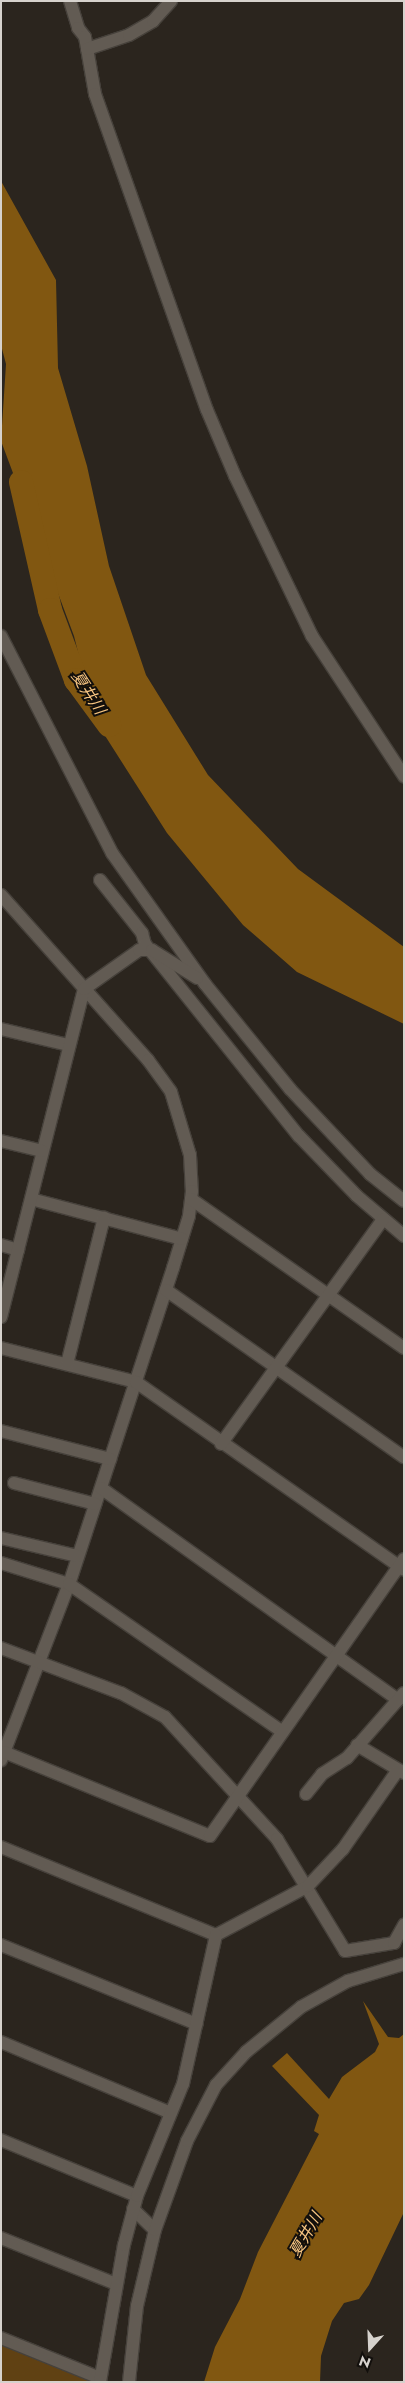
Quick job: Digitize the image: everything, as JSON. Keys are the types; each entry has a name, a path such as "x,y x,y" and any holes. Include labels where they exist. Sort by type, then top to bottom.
{"street":[{"path":"70,1 87,49 95,94 207,410 235,476 312,636 404,776"},
{"path":"87,49 129,35 153,21 171,1"},
{"path":"1,636 112,853 201,980 290,1089 370,1174 404,1201"},
{"path":"100,880 152,950 299,1136 383,1219 404,1236"},
{"path":"1,895 148,1060 171,1092 190,1155 191,1199 182,1238 166,1290 136,1382 100,1488 69,1584 3,1756 210,1836 281,1731 402,1565 221,1444 136,1382 1,1348"},
{"path":"1,1317 68,1045 84,989 132,952 152,950 201,980"},
{"path":"1,1029 68,1045"},
{"path":"1,1141 42,1151"},
{"path":"31,1199 182,1238"},
{"path":"191,1199 404,1348"},
{"path":"67,1364 104,1218"},
{"path":"221,1444 383,1219"},
{"path":"1,1246 18,1250"},
{"path":"166,1290 404,1457"},
{"path":"1,1431 110,1458"},
{"path":"14,1483 96,1504"},
{"path":"100,1488 336,1654 401,1696 339,1766 322,1774 306,1794"},
{"path":"1,1538 78,1556"},
{"path":"1,1563 69,1584 281,1731"},
{"path":"1,1648 41,1661 121,1693 165,1717 238,1794 277,1839 308,1886 344,1951 394,1943 404,1925"},
{"path":"1,2338 100,2380 116,2284 133,2209 183,2084 216,1935 308,1886 343,1849 401,1772 357,1745"},
{"path":"1,1847 216,1935"},
{"path":"1,1945 197,2024"},
{"path":"128,2382 137,2306 154,2230 187,2141 222,2076 277,2024 300,2007 348,1981 404,1964"},
{"path":"1,2042 171,2113"},
{"path":"1,2140 137,2196"},
{"path":"133,2209 154,2230"},
{"path":"1,2238 116,2284"}],"shaded area":[{"path":"1,2341 94,2382 1,2382"}],"water":[{"path":"1,181 56,280 58,368 87,466 109,566 146,675 208,775 298,869 404,947 404,1024 297,972 243,925 167,833 95,720 74,636 1,441 6,364 1,345"},
{"path":"363,2001 388,2037 399,2038 404,2034 404,2212 369,2285 359,2299 344,2303 332,2321 321,2356 320,2382 204,2382 215,2347 240,2299 258,2252 319,2134 314,2131 319,2115 272,2066 287,2053 329,2099 342,2077 375,2052 379,2044"}],"waterway":[{"name":"夏井川","path":"21,482 50,610 76,680 109,725"}]}
